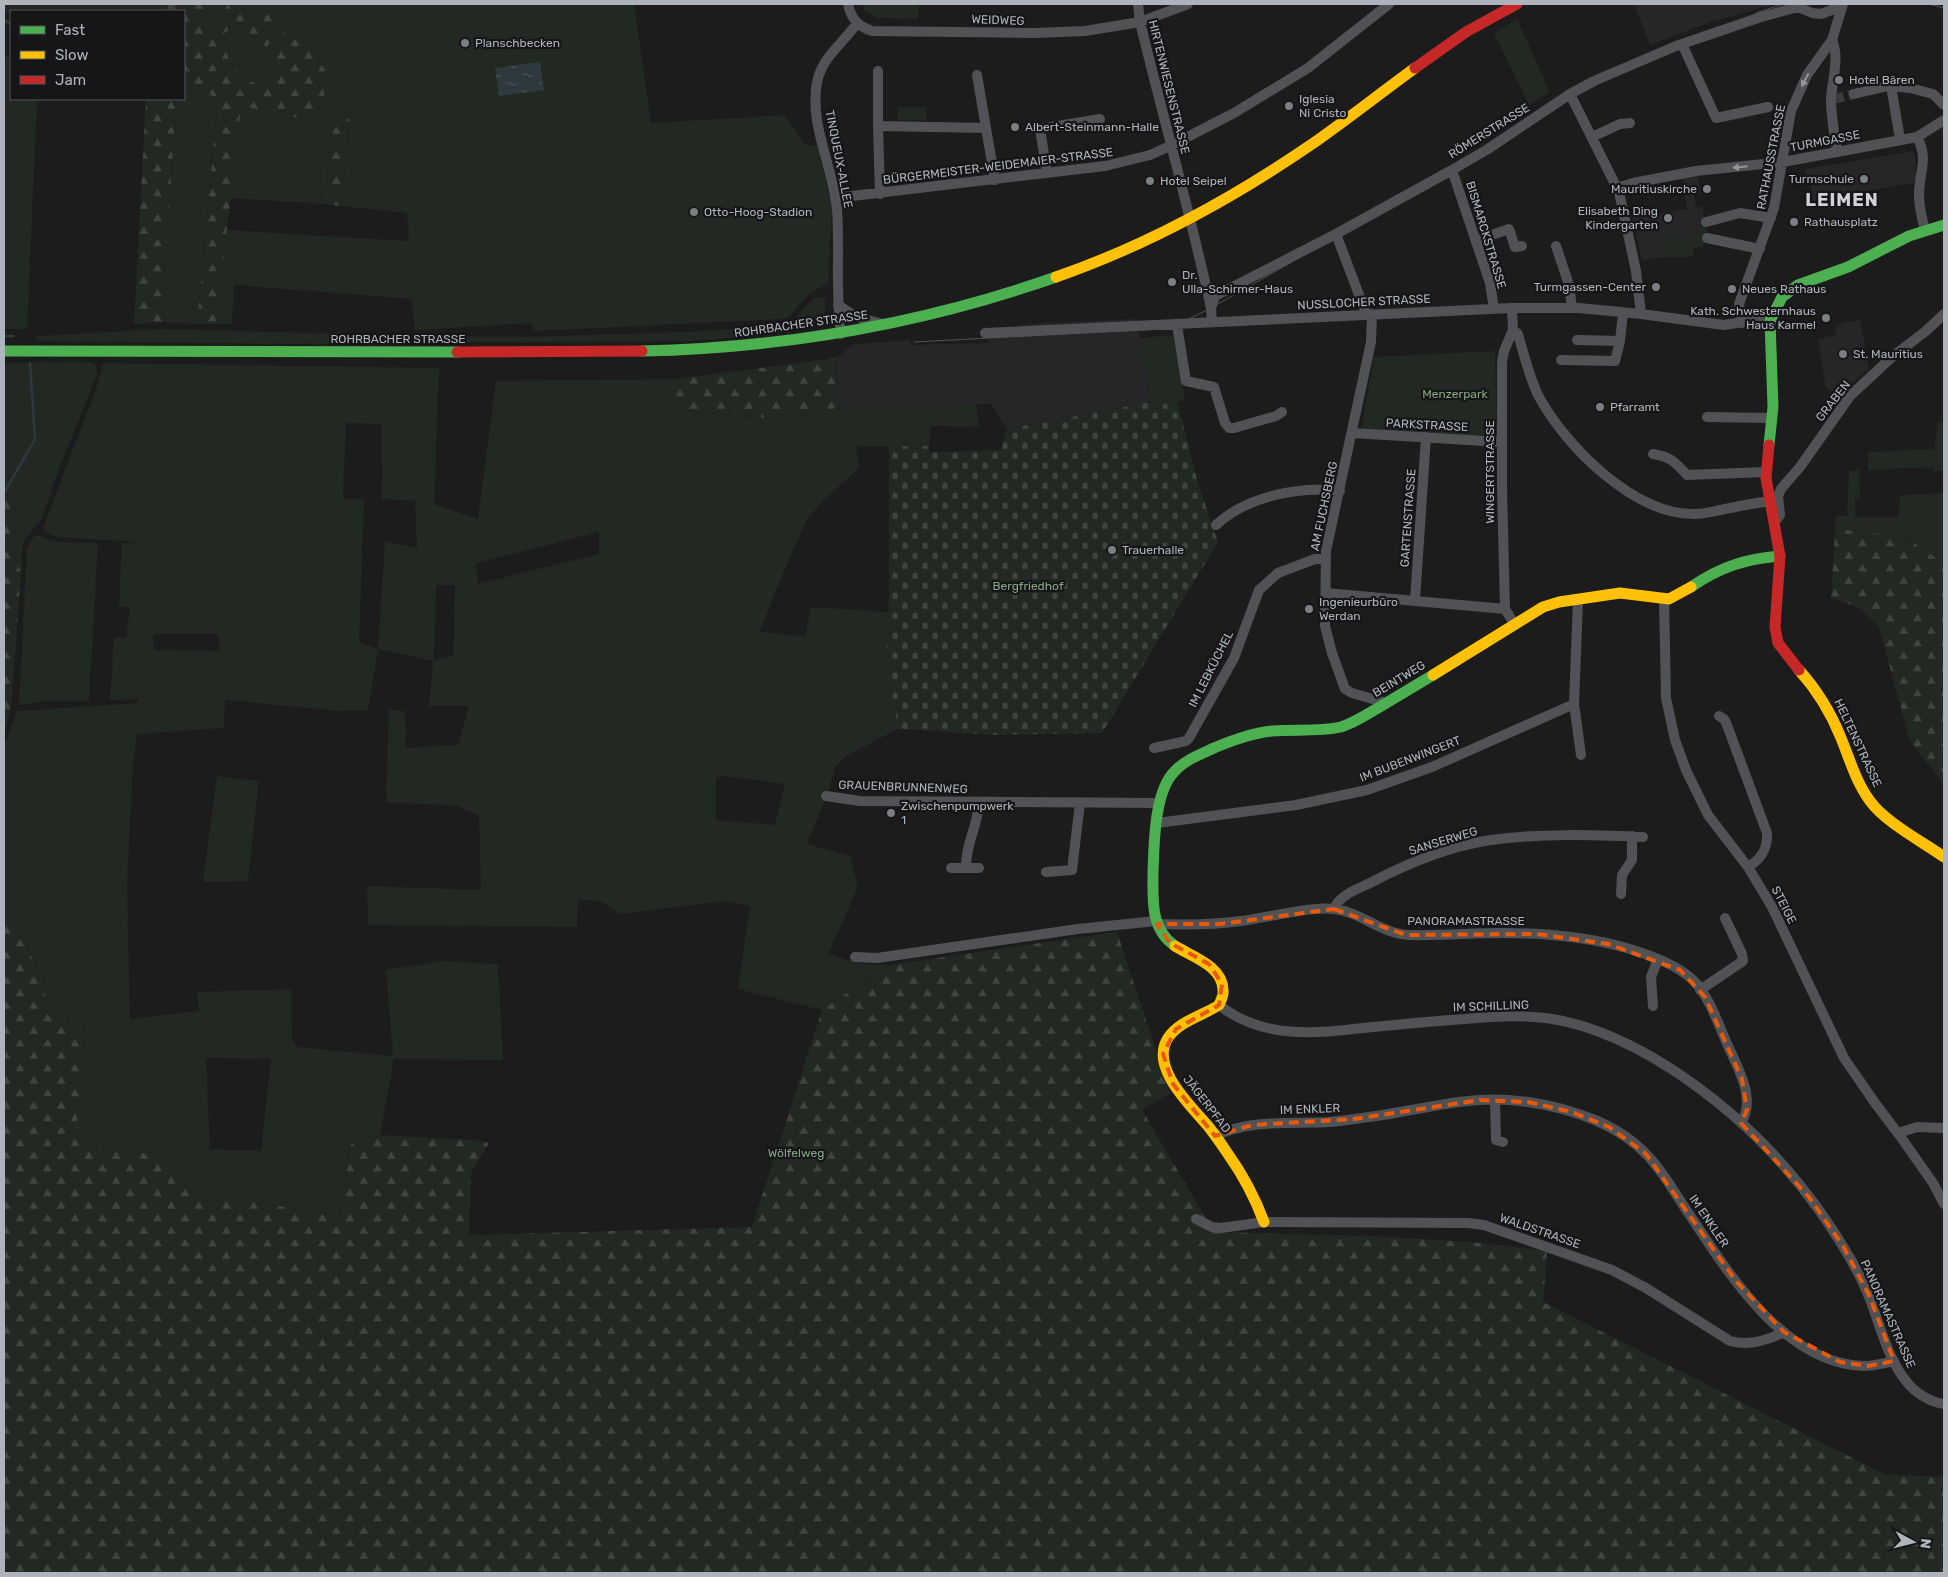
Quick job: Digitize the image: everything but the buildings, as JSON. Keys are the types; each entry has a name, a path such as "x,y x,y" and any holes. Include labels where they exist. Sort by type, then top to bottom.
{"street":[{"path":"848,4 851,15 857,23"},
{"name":"HIRTENWIESENSTRASSE","path":"1138,4 1140,22 1170,146 1190,217 1211,308 1212,322"},
{"name":"WEIDWEG","path":"857,23 865,28 879,31 1035,33 1085,31 1140,22 1188,4"},
{"name":"BÜRGERMEISTER-WEIDEMAIER-STRASSE","path":"835,198 1105,166 1150,154 1170,146 1234,113 1308,68 1389,4"},
{"name":"ROHRBACHER STRASSE","path":"4,351 282,353 671,350 741,347 841,334 887,325 964,306 1037,283 1118,253 1190,217 1278,166 1324,136 1448,44 1485,20 1517,4"},
{"name":"RÖMERSTRASSE","path":"1211,308 1215,296 1336,234 1452,170 1488,149 1570,94 1594,81 1685,43 1798,5 1812,13 1821,14 1842,5"},
{"name":"RATHAUSSTRASSE","path":"1742,322 1739,309 1740,301 1771,218 1783,162 1791,111 1807,75 1832,40 1842,5"},
{"name":"TINQUEUX-ALLEE","path":"841,334 838,306 835,198 818,123 817,87 821,68 827,56 850,33 857,23"},
{"path":"1832,40 1835,53 1832,118 1837,150"},
{"path":"1685,43 1716,118 1768,107"},
{"path":"878,71 880,194"},
{"path":"977,75 995,180"},
{"path":"1891,86 1900,139"},
{"path":"1854,94 1891,86 1933,94 1944,105"},
{"path":"1570,94 1617,188 1636,271 1641,314"},
{"path":"1047,173 1040,129 1100,119"},
{"name":"TURMGASSE","path":"1617,188 1633,183 1696,172 1783,162 1837,150 1917,137 1944,120"},
{"path":"1592,137 1620,124 1630,123"},
{"path":"878,126 986,128"},
{"path":"1917,137 1921,145 1924,162 1919,194 1925,230"},
{"name":"BISMARCKSTRASSE","path":"1452,170 1490,283 1494,309"},
{"path":"1706,222 1740,213 1771,218"},
{"path":"1742,322 1770,321 1782,297 1792,289 1844,269 1900,240 1944,225"},
{"path":"1477,240 1509,229 1515,247"},
{"name":"AM FUCHSBERG","path":"1336,234 1368,315 1372,342 1326,559 1326,631 1344,686 1352,693 1386,703"},
{"path":"1707,238 1760,249"},
{"path":"1556,246 1569,285 1572,308"},
{"path":"838,306 856,318 887,325"},
{"name":"NUSSLOCHER STRASSE","path":"985,333 1512,308 1572,308 1623,312 1724,325 1742,322"},
{"name":"WINGERTSTRASSE","path":"1505,608 1502,442 1503,355 1513,330 1512,308"},
{"path":"1561,360 1615,361 1620,341 1623,312"},
{"name":"GRABEN","path":"1774,523 1780,515 1778,496 1781,489 1800,467 1850,396 1898,351 1926,331 1944,314"},
{"name":"HELTENSTRASSE","path":"1770,321 1772,418 1766,472 1780,556 1775,627 1777,638 1782,649 1812,684 1826,706 1842,737 1857,779 1870,801 1877,809 1903,829 1944,857"},
{"path":"1177,325 1186,381 1214,387 1228,428 1276,416 1282,412"},
{"path":"1513,330 1518,334 1534,386 1553,419 1579,450 1616,483 1647,503 1679,513 1697,514 1770,501"},
{"path":"1577,340 1620,341"},
{"path":"1707,417 1772,418"},
{"name":"PARKSTRASSE","path":"1352,433 1502,442"},
{"name":"GARTENSTRASSE","path":"1415,600 1426,438"},
{"path":"1653,454 1675,461 1687,475 1766,472"},
{"path":"1216,525 1241,507 1269,497 1320,489 1340,491"},
{"name":"BEINTWEG","path":"1157,923 1154,894 1159,803 1170,776 1189,760 1230,742 1260,733 1341,727 1358,720 1543,607 1558,602 1620,593 1664,598 1677,596 1708,576 1736,564 1755,558 1780,556"},
{"name":"IM LEBKÜCHEL","path":"1154,748 1186,741 1189,738 1234,658 1260,588 1278,573 1318,559 1326,559"},
{"path":"1326,593 1505,608 1515,624"},
{"name":"STEIGE","path":"1664,598 1665,684 1668,712 1675,740 1686,770 1708,815 1748,867 1772,907 1844,1058 1933,1183 1944,1204"},
{"path":"1578,600 1574,704 1582,754"},
{"name":"IM BUBENWINGERT","path":"1157,823 1296,805 1367,790 1432,767 1574,704"},
{"path":"1720,716 1724,719 1767,833 1764,852 1757,861 1748,867"},
{"name":"GRAUENBRUNNENWEG","path":"826,796 855,800 979,803 1159,803"},
{"name":"GRAUENBRUNNENWEG","path":"966,868 966,858 979,803"},
{"path":"1046,872 1076,870 1080,803"},
{"name":"SANSERWEG","path":"1334,909 1336,903 1345,896 1384,875 1423,859 1470,844 1538,836 1644,837"},
{"path":"1621,894 1622,875 1632,860 1632,836"},
{"path":"951,868 979,868"},
{"name":"PANORAMASTRASSE","path":"1157,923 1220,924 1311,910 1334,909 1356,914 1399,934 1504,933 1559,935 1634,950 1658,959 1684,973 1696,983 1709,1005 1742,1079 1746,1094 1747,1110 1741,1123 1809,1196 1843,1246 1869,1295 1894,1361 1905,1381 1913,1389 1930,1400 1944,1404"},
{"path":"1700,990 1743,961 1742,954 1724,918"},
{"path":"855,957 878,958 1088,927 1157,923 1170,943 1208,964 1215,970 1223,988 1222,999 1219,1005"},
{"path":"1653,1006 1651,977 1658,959"},
{"name":"IM SCHILLING","path":"1219,1005 1234,1016 1252,1024 1282,1031 1312,1033 1497,1017 1533,1016 1562,1021 1612,1037 1642,1051 1699,1088 1741,1123"},
{"name":"JÄGERPFAD","path":"1219,1005 1176,1029 1166,1040 1163,1054 1166,1071 1173,1084 1215,1136 1245,1180 1264,1222"},
{"path":"1496,1100 1496,1142"},
{"name":"IM ENKLER","path":"1215,1136 1230,1129 1252,1125 1354,1119 1460,1102 1496,1100 1528,1102 1572,1112 1609,1127 1641,1150 1666,1179 1736,1281 1784,1332 1814,1352 1840,1362 1868,1366 1894,1361"},
{"path":"1898,1133 1918,1127 1944,1128"},
{"path":"1196,1219 1212,1227 1221,1228 1264,1222"},
{"name":"WALDSTRASSE","path":"1264,1222 1478,1224 1612,1270 1646,1288 1730,1341 1754,1342 1776,1337 1784,1332"}],"highlighted area":[{"path":"1334,909 1406,935 1537,934 1608,944 1680,970 1705,997 1742,1079 1747,1110 1741,1123 1809,1197 1843,1246 1869,1295 1894,1361 1868,1366 1840,1362 1784,1332 1736,1281 1646,1154 1609,1127 1572,1112 1528,1102 1480,1100 1354,1119 1252,1125 1215,1136 1173,1084 1163,1054 1176,1029 1219,1005 1222,984 1209,964 1170,943 1157,924 1220,924"}],"shaded area":[{"path":"1634,4 1777,4 1710,22 1650,45"},
{"name":"Turmschule","path":"1914,151 1917,182 1826,199 1812,209 1809,194 1812,193 1810,177 1807,177 1805,169"},
{"name":"Elisabeth Ding Kindergarten","path":"1698,174 1700,193 1694,194 1696,207 1702,206 1704,220 1708,224 1703,248 1695,247 1692,257 1665,257 1642,260 1632,217 1687,209 1682,176"},
{"path":"1136,319 1151,402 1007,429 991,404 839,408 836,358 855,344 910,340 911,345 989,343 983,330 1043,323"},
{"name":"St. Mauritius","path":"1860,320 1869,369 1853,382 1841,396 1826,388 1818,339 1835,335 1837,325 1845,321"}],"green space":[{"path":"4,4 166,4 165,10 10,10 10,14 4,11"},
{"path":"166,4 209,4 199,21 205,30 212,25 228,4 236,4 251,16 270,6 276,11 274,34 268,46 254,47 232,28 223,34 227,54 232,64 247,79 257,84 278,86 270,67 271,53 282,33 295,33 325,70 323,113 314,121 241,106 216,324 197,324 218,98 185,85 185,10 165,10"},
{"path":"209,4 228,4 212,25 205,30 199,21"},
{"path":"236,4 634,4 651,123 784,115 806,145 817,146 832,205 828,284 809,295 785,319 533,331 532,323 414,330 412,299 234,285 232,324 216,324 226,230 409,241 407,213 341,206 349,119 333,116 325,204 230,198 241,105 325,71 303,42 270,67 277,77 278,86 267,86 257,83 239,72 227,54 223,34 232,28 241,35 270,6 251,16"},
{"path":"863,4 919,4 918,19 876,18 864,10"},
{"path":"1517,19 1550,92 1529,105 1494,33"},
{"path":"10,55 10,100 37,100 27,329 4,329 4,58"},
{"path":"185,85 218,98 197,324 162,322 176,100 185,100"},
{"path":"146,100 176,100 162,322 134,324"},
{"path":"898,107 926,107 926,120 898,120"},
{"path":"333,116 349,119 341,206 325,204"},
{"path":"1708,224 1703,248 1695,247 1692,257 1665,257 1662,233 1681,238 1691,235"},
{"path":"816,297 826,298 824,317 819,324 742,337 691,341 290,344 36,341 37,336 163,329 528,337 683,332 787,326"},
{"path":"1175,335 1185,400 1152,407 1139,338"},
{"name":"Menzerpark","path":"1495,351 1497,438 1361,430 1374,357"},
{"path":"836,358 839,408 767,418 675,410 675,379"},
{"path":"92,362 96,365 97,375 60,466 42,518 23,542 21,571 7,542 20,509 26,504 4,492 4,363"},
{"path":"103,363 439,368 434,504 478,519 496,381 675,379 675,410 767,418 839,408 976,404 979,427 931,426 929,446 856,446 859,468 825,499 807,519 760,632 805,636 811,607 888,612 886,655 898,729 847,755 835,767 828,793 807,844 850,856 858,887 828,954 861,964 889,965 822,1010 738,989 750,906 725,901 620,914 604,903 578,899 577,927 368,925 367,886 481,890 479,816 458,806 386,802 389,710 405,711 406,748 458,745 469,706 429,706 433,661 378,649 368,710 339,711 225,700 224,728 137,734 133,764 127,885 130,1019 199,1011 197,992 291,989 292,1040 298,1047 393,1056 386,970 443,961 498,964 503,1060 394,1059 380,1135 351,1144 340,1215 196,1194 143,1153 108,1150 75,1135 85,1025 46,1013 45,982 9,913 4,915 4,746 17,711 138,703 138,699 110,700 114,638 126,638 130,607 119,607 122,543 138,542 57,537 46,533 43,528 96,389","holes":["346,423 381,424 382,499 415,501 417,548 385,541 378,649 359,643 364,499 343,499","599,532 599,554 478,584 476,563","436,585 455,585 453,656 434,661","153,634 218,634 220,651 154,650","725,776 785,784 775,825 716,820 716,778","206,1058 271,1059 261,1151 210,1149"]},
{"name":"Bergfriedhof","path":"1177,401 1198,483 1218,542 1102,733 996,735 898,729 886,655 889,598 889,446 929,446 930,452 1001,450 1007,429 1151,402 1153,407"},
{"path":"1944,422 1944,470 1933,472 1934,467 1868,470 1868,452 1934,449 1938,423"},
{"path":"1859,470 1860,497 1855,498 1855,517 1899,517 1900,495 1944,492 1944,563 1903,536 1835,529 1836,516 1847,516 1849,471"},
{"path":"4,493 27,504 20,509 7,542 21,571 12,698 4,732"},
{"path":"1835,529 1903,536 1944,563 1944,784 1910,741 1879,627 1858,607 1831,598"},
{"path":"34,536 60,542 98,543 89,701 46,701 19,705 27,548"},
{"path":"217,776 259,781 248,881 203,882"},
{"name":"Wölfelweg","path":"9,913 45,982 46,1013 85,1025 76,1135 108,1150 143,1153 183,1172 196,1194 340,1215 351,1144 380,1135 472,1140 489,1143 471,1173 469,1235 752,1227 822,1010 889,965 1117,932 1170,1093 1142,1110 1214,1232 1371,1236 1471,1242 1547,1251 1543,1302 1884,1474 1944,1477 1944,1573 4,1573 4,915"}],"water":[{"path":"540,62 544,90 499,96 495,68"}],"waterway":[{"path":"174,10 175,4"},
{"path":"4,20 10,23"},
{"path":"4,336 13,336"},
{"path":"4,493 35,439 30,363"}],"tunnel":[{"path":"1834,99 1854,94"}],"tram line":[{"path":"1756,13 1783,4"},
{"path":"1929,4 1944,8"},
{"path":"914,342 1161,329 1177,325 1211,308 1480,155 1609,74 1679,44 1720,30 1762,11"}],"traffic: fast":[{"path":"1769,445 1773,407 1770,321 1782,297 1798,285 1848,267 1909,236 1944,225"},
{"path":"642,351 748,345 852,330 955,308 1006,294 1056,277"},
{"path":"4,351 457,352"},
{"path":"1691,587 1712,574 1733,565 1755,559 1780,556"},
{"path":"1175,946 1161,931 1153,903 1156,819 1163,791 1175,771 1199,755 1228,742 1250,735 1272,731 1341,727 1364,716 1433,675"}],"traffic: slow":[{"path":"1056,277 1157,235 1254,182 1315,142 1415,68"},
{"path":"1433,675 1543,607 1559,602 1620,593 1669,599 1691,587"},
{"path":"1799,670 1818,694 1828,711 1857,779 1870,801 1894,824 1944,857"},
{"path":"1175,946 1212,968 1222,982 1223,994 1219,1005 1184,1023 1173,1032 1168,1038 1164,1049 1164,1061 1174,1085 1211,1129 1239,1170 1253,1195 1264,1222"}],"traffic: jam":[{"path":"1415,68 1466,32 1517,4"},
{"path":"457,352 642,351"},
{"path":"1769,445 1766,478 1780,556 1775,627 1778,643 1799,670"}],"place":[{"name":"Planschbecken","path":"465,43"},
{"name":"Hotel Bären","path":"1839,80"},
{"name":"Iglesia Ni Cristo","path":"1289,106"},
{"name":"Albert-Steinmann-Halle","path":"1015,127"},
{"name":"Turmschule","path":"1864,179"},
{"name":"Hotel Seipel","path":"1150,181"},
{"name":"Mauritiuskirche","path":"1707,189"},
{"name":"Otto-Hoog-Stadion","path":"694,212"},
{"name":"Elisabeth Ding Kindergarten","path":"1668,218"},
{"name":"Rathausplatz","path":"1794,222"},
{"name":"Dr. Ulla-Schirmer-Haus","path":"1172,282"},
{"name":"Turmgassen-Center","path":"1656,287"},
{"name":"Neues Rathaus","path":"1732,289"},
{"name":"Kath. Schwesternhaus Haus Karmel","path":"1826,318"},
{"name":"St. Mauritius","path":"1843,354"},
{"name":"Pfarramt","path":"1600,407"},
{"name":"Trauerhalle","path":"1112,550"},
{"name":"Ingenieurbüro Werdan","path":"1309,609"},
{"name":"Zwischenpumpwerk 1","path":"891,813"}],"district":[{"name":"LEIMEN","path":"1842,200"}]}
